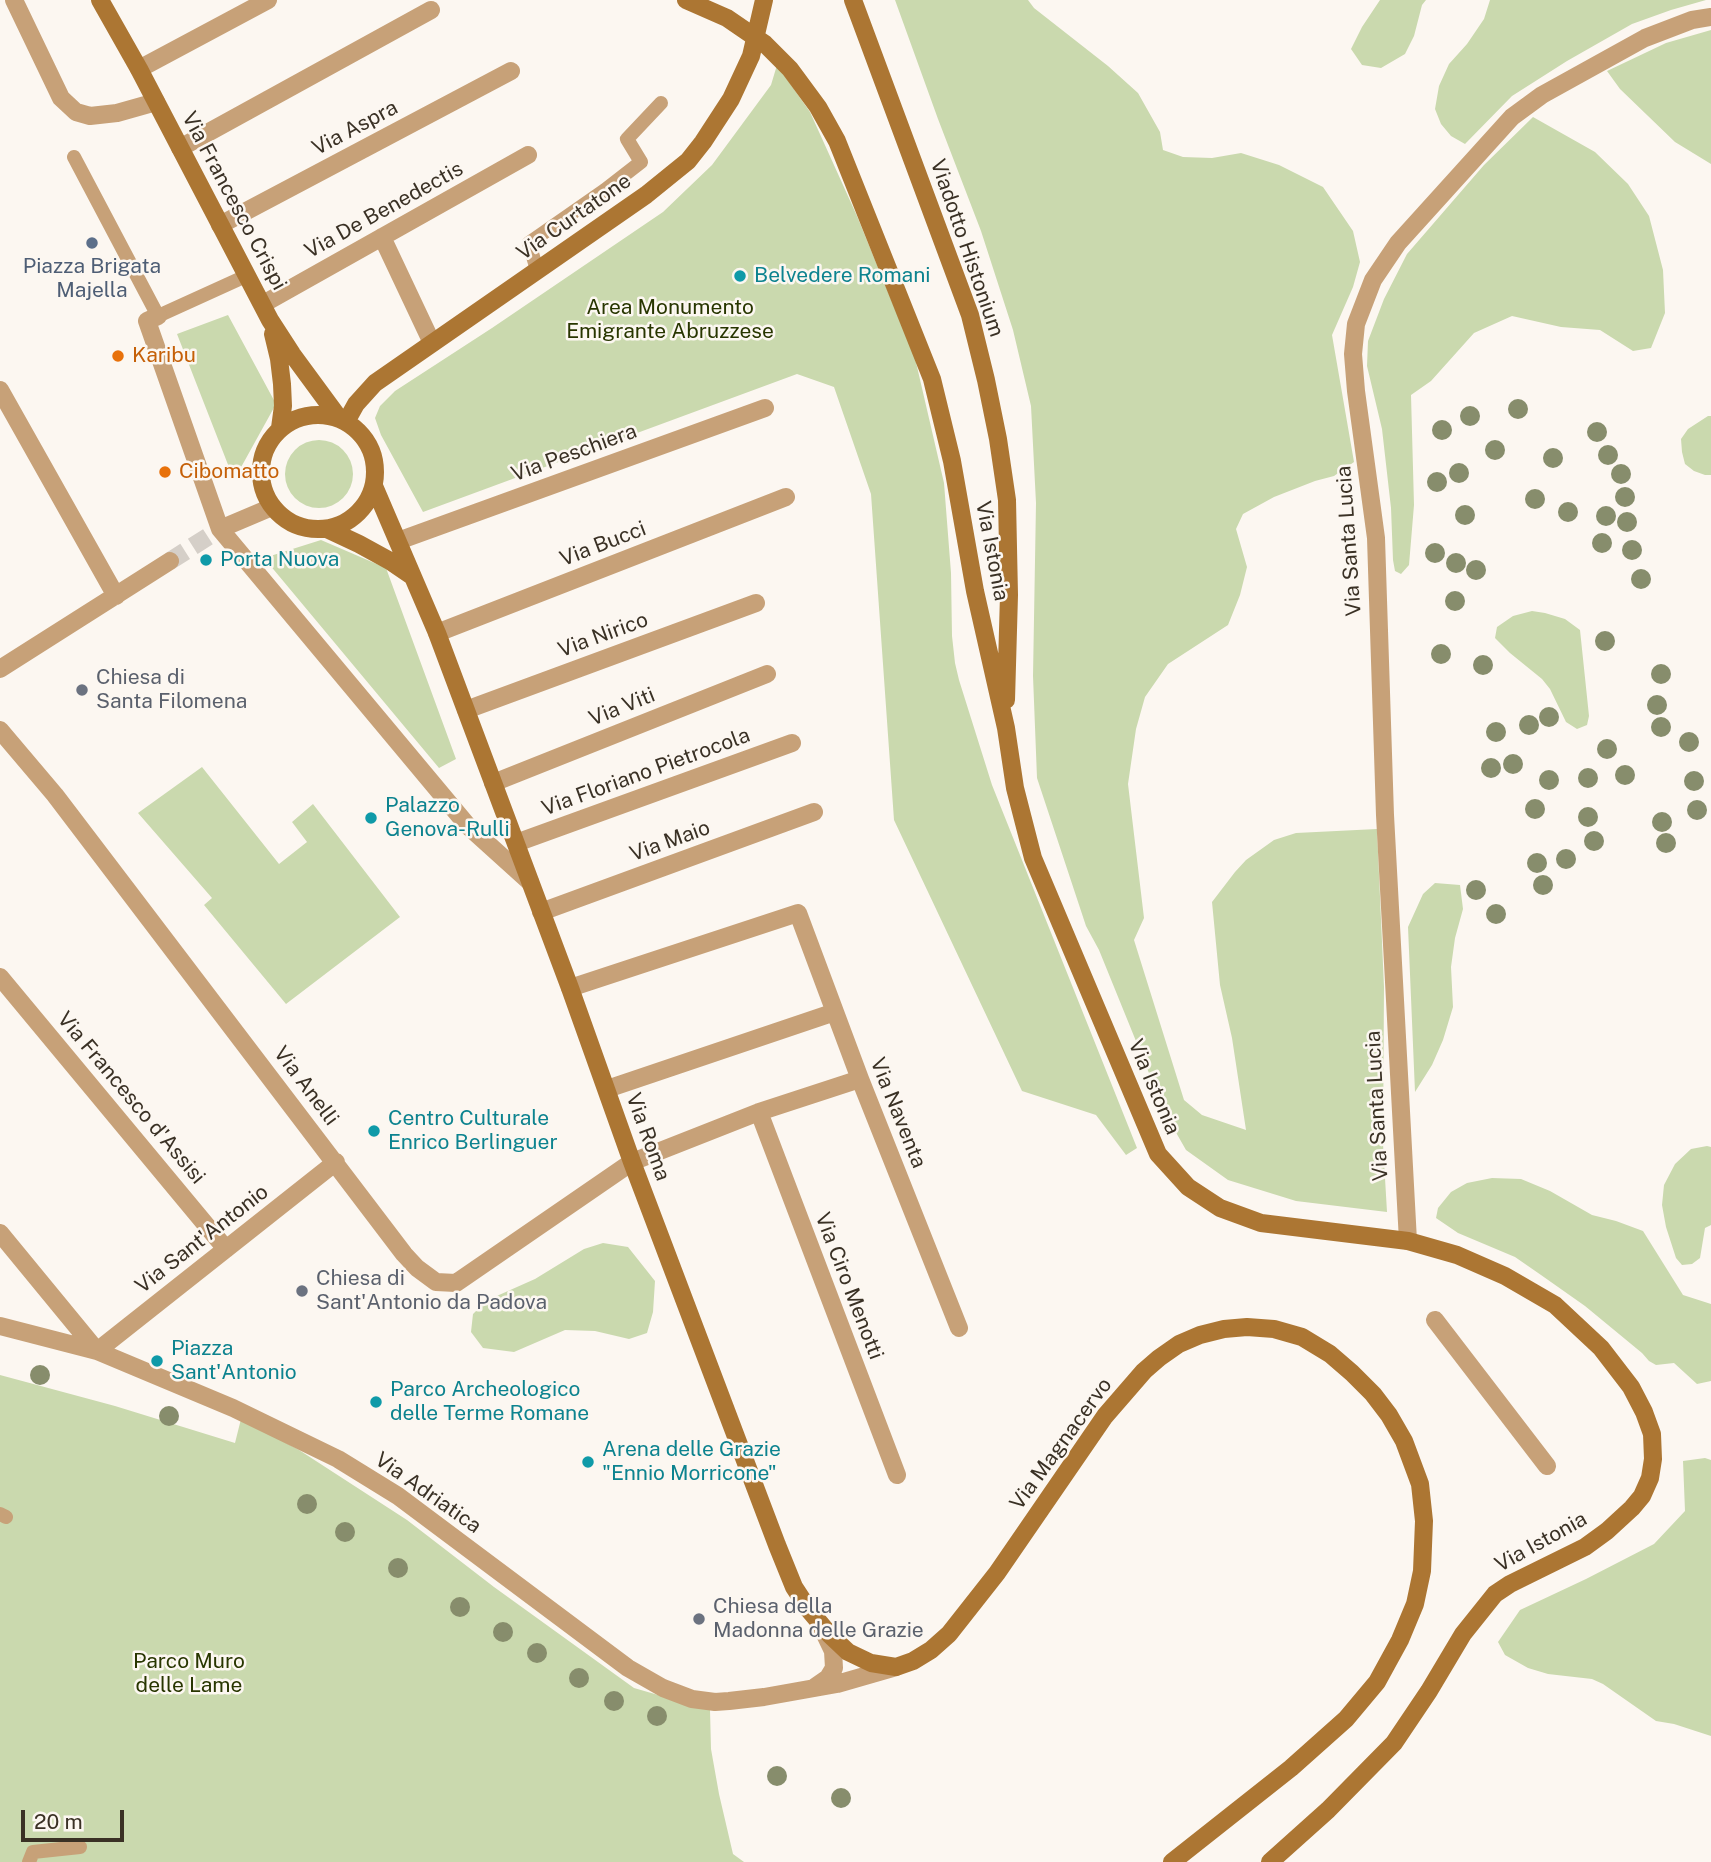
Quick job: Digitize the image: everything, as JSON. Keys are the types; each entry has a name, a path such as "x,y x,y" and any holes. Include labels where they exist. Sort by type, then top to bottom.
{"street":[{"name":"Via Francesco Crispi","path":"14,0 61,98 76,111 90,116 117,113 156,103"},
{"name":"Via Francesco Crispi","path":"100,0 266,312 292,354 343,420"},
{"path":"139,69 268,0"},
{"name":"Via Istonia","path":"687,0 727,18 765,44 790,69 818,107 837,141 932,379 952,461 975,592 1006,728 1015,788 1033,858 1158,1154 1188,1187 1220,1208 1261,1223 1408,1241 1457,1255 1505,1276 1555,1305 1601,1348 1631,1388 1652,1434 1653,1459 1650,1478 1642,1496 1632,1508 1585,1547 1495,1594 1464,1634 1394,1743 1328,1810 1270,1862"},
{"name":"Via Curtatone","path":"343,420 374,383 646,195 688,161 731,99 751,56 764,0"},
{"name":"Viadotto Histonium","path":"853,0 970,316 988,392 1007,500 1009,595 1006,728"},
{"path":"180,148 432,10"},
{"name":"Via Santa Lucia","path":"1408,1241 1385,815 1376,538 1356,391 1353,354 1356,324 1373,280 1398,243 1512,117 1542,95 1645,38 1692,20 1711,17"},
{"name":"Via Aspra","path":"220,225 511,71"},
{"name":"Via De Benedectis","path":"266,312 382,237 528,155"},
{"path":"382,237 432,343"},
{"name":"Via Francesco Crispi","path":"266,312 279,359 283,406 280,428"},
{"path":"158,316 147,321 220,528 468,826 530,882"},
{"path":"0,390 116,596"},
{"name":"Via Peschiera","path":"398,541 765,408"},
{"path":"319,414 343,420 361,433 371,449 376,467 374,486 368,502 357,515 343,525 327,529 306,529 287,521 272,507 263,492 260,474 262,457 269,441 280,428 298,418 319,414"},
{"name":"Via Roma","path":"374,486 466,709 632,1161 794,1587 820,1623 849,1652 871,1663 896,1667"},
{"name":"Via Bucci","path":"437,634 786,497"},
{"path":"220,528 272,507"},
{"path":"327,529 379,555 412,576"},
{"path":"0,669 170,561"},
{"name":"Via Nirico","path":"466,709 756,603"},
{"name":"Via Viti","path":"493,783 767,674"},
{"name":"Via Anelli","path":"0,730 55,795 404,1254 436,1282 456,1283 632,1161 759,1112 860,1079"},
{"name":"Via Floriano Pietrocola","path":"516,843 792,743"},
{"name":"Via Maio","path":"541,912 814,812"},
{"name":"Via Naventa","path":"570,988 798,913 860,1079 959,1328"},
{"name":"Via Francesco d'Assisi","path":"0,977 226,1249"},
{"path":"607,1089 835,1012"},
{"name":"Via Ciro Menotti","path":"759,1112 897,1475"},
{"name":"Via Sant'Antonio","path":"97,1351 336,1162"},
{"path":"0,1233 97,1351"},
{"path":"1435,1320 1547,1466"},
{"name":"Via Adriatica","path":"0,1326 97,1351 233,1408 338,1459 398,1496 628,1668 663,1688 692,1699 715,1702 764,1698 837,1684 896,1667"},
{"name":"Via Magnacervo","path":"896,1667 913,1661 949,1634 997,1573 1105,1416 1144,1371 1159,1358 1179,1344 1200,1335 1247,1327 1274,1329 1302,1337 1330,1354 1373,1394 1389,1415 1404,1441 1420,1484 1424,1521 1422,1571 1415,1604 1400,1640 1377,1682 1346,1719 1291,1768 1172,1862"},
{"path":"813,1689 828,1678 834,1668 833,1651 820,1623"}],"lane":[{"path":"537,270 529,243 641,162 627,139 661,103"},
{"path":"74,157 158,316 246,276"},
{"path":"29,1862 33,1852 80,1847"}],"green space":[{"path":"895,0 1028,0 1034,8 1138,93 1160,132 1163,150 1183,157 1212,158 1241,153 1279,165 1323,187 1353,231 1360,262 1353,287 1332,335 1354,462 1334,476 1274,497 1243,514 1236,529 1247,567 1228,625 1168,664 1145,697 1136,729 1128,784 1144,918 1134,940 1184,1100 1202,1115 1246,1130 1232,1038 1220,985 1212,902 1246,860 1274,840 1296,833 1377,829 1384,987 1383,1144 1387,1212 1296,1201 1228,1180 1186,1150 1166,1115 1099,950 1086,926 1037,778 1033,676 1036,503 1031,406 1013,330 981,231"},
{"path":"1380,0 1426,0 1405,54 1381,68 1362,65 1351,49"},
{"path":"1490,0 1706,0 1632,24 1567,61 1512,96 1465,144 1451,136 1441,124 1435,109 1439,86 1449,64 1484,19"},
{"path":"1711,30 1711,164 1675,142 1620,89 1607,71 1666,43"},
{"name":"Area Monumento Emigrante Abruzzese","path":"777,65 810,112 857,216 915,358 944,483 951,573 952,636 959,680 992,785 1137,1148 1126,1155 1096,1115 1022,1091 894,820 871,494 834,387 797,374 423,512 381,435 375,418 380,406 395,391 663,212 712,165 771,85"},
{"path":"1533,117 1595,152 1628,184 1649,216 1663,270 1665,313 1651,348 1633,351 1600,330 1561,327 1512,316 1474,333 1431,381 1411,395 1414,505 1409,565 1401,574 1395,571 1393,560 1391,508 1382,429 1367,366 1368,341 1384,299 1407,254 1484,165"},
{"path":"228,315 276,404 234,480 177,334"},
{"path":"1711,416 1711,475 1705,475 1685,464 1681,439 1688,429"},
{"path":"319,440 332,443 343,450 350,461 353,474 350,487 343,498 332,505 319,508 306,505 295,498 288,487 285,474 288,461 295,450 306,443"},
{"path":"321,540 386,568 456,759 439,768 264,558"},
{"path":"1532,611 1565,619 1580,630 1589,716 1587,725 1577,729 1566,722 1550,689 1542,679 1495,638 1497,627 1513,616"},
{"path":"202,767 279,864 307,842 292,822 313,804 400,917 286,1004 204,905 212,898 138,813"},
{"path":"1435,883 1460,885 1463,909 1451,967 1453,1007 1432,1065 1415,1092 1408,927 1423,894"},
{"path":"1711,1147 1711,1225 1705,1228 1700,1258 1692,1264 1682,1265 1676,1258 1666,1227 1662,1205 1664,1185 1675,1164 1691,1149"},
{"path":"1492,1178 1521,1179 1550,1191 1592,1215 1643,1231 1683,1295 1711,1304 1711,1381 1697,1384 1674,1363 1656,1365 1649,1361 1585,1306 1515,1257 1458,1233 1436,1218 1438,1208 1451,1192 1467,1183"},
{"path":"603,1243 628,1247 655,1281 653,1312 647,1333 629,1339 595,1331 565,1330 514,1352 483,1348 471,1332 473,1314 483,1304 535,1279 584,1249"},
{"name":"Parco Muro delle Lame","path":"0,1375 115,1406 235,1443 241,1419 299,1450 407,1520 634,1688 710,1710 711,1749 719,1794 733,1854 744,1862 0,1862"},
{"path":"1705,1458 1711,1460 1711,1736 1656,1721 1592,1679 1548,1674 1528,1668 1505,1655 1498,1642 1520,1610 1654,1544 1685,1511 1683,1461"}],"tunnel":[{"path":"170,561 220,529"}],"place":[{"name":"Piazza Brigata Majella","path":"92,243"},
{"name":"Belvedere Romani","path":"740,276"},
{"name":"Karibu","path":"118,356"},
{"name":"Cibomatto","path":"165,472"},
{"name":"Porta Nuova","path":"206,560"},
{"name":"Chiesa di Santa Filomena","path":"82,690"},
{"name":"Palazzo Genova-Rulli","path":"371,818"},
{"name":"Centro Culturale Enrico Berlinguer","path":"374,1131"},
{"name":"Chiesa di Sant'Antonio da Padova","path":"302,1291"},
{"name":"Piazza Sant'Antonio","path":"157,1361"},
{"name":"Parco Archeologico delle Terme Romane","path":"376,1402"},
{"name":"Arena delle Grazie \"Ennio Morricone\"","path":"588,1462"},
{"name":"Chiesa della Madonna delle Grazie","path":"699,1619"}]}
